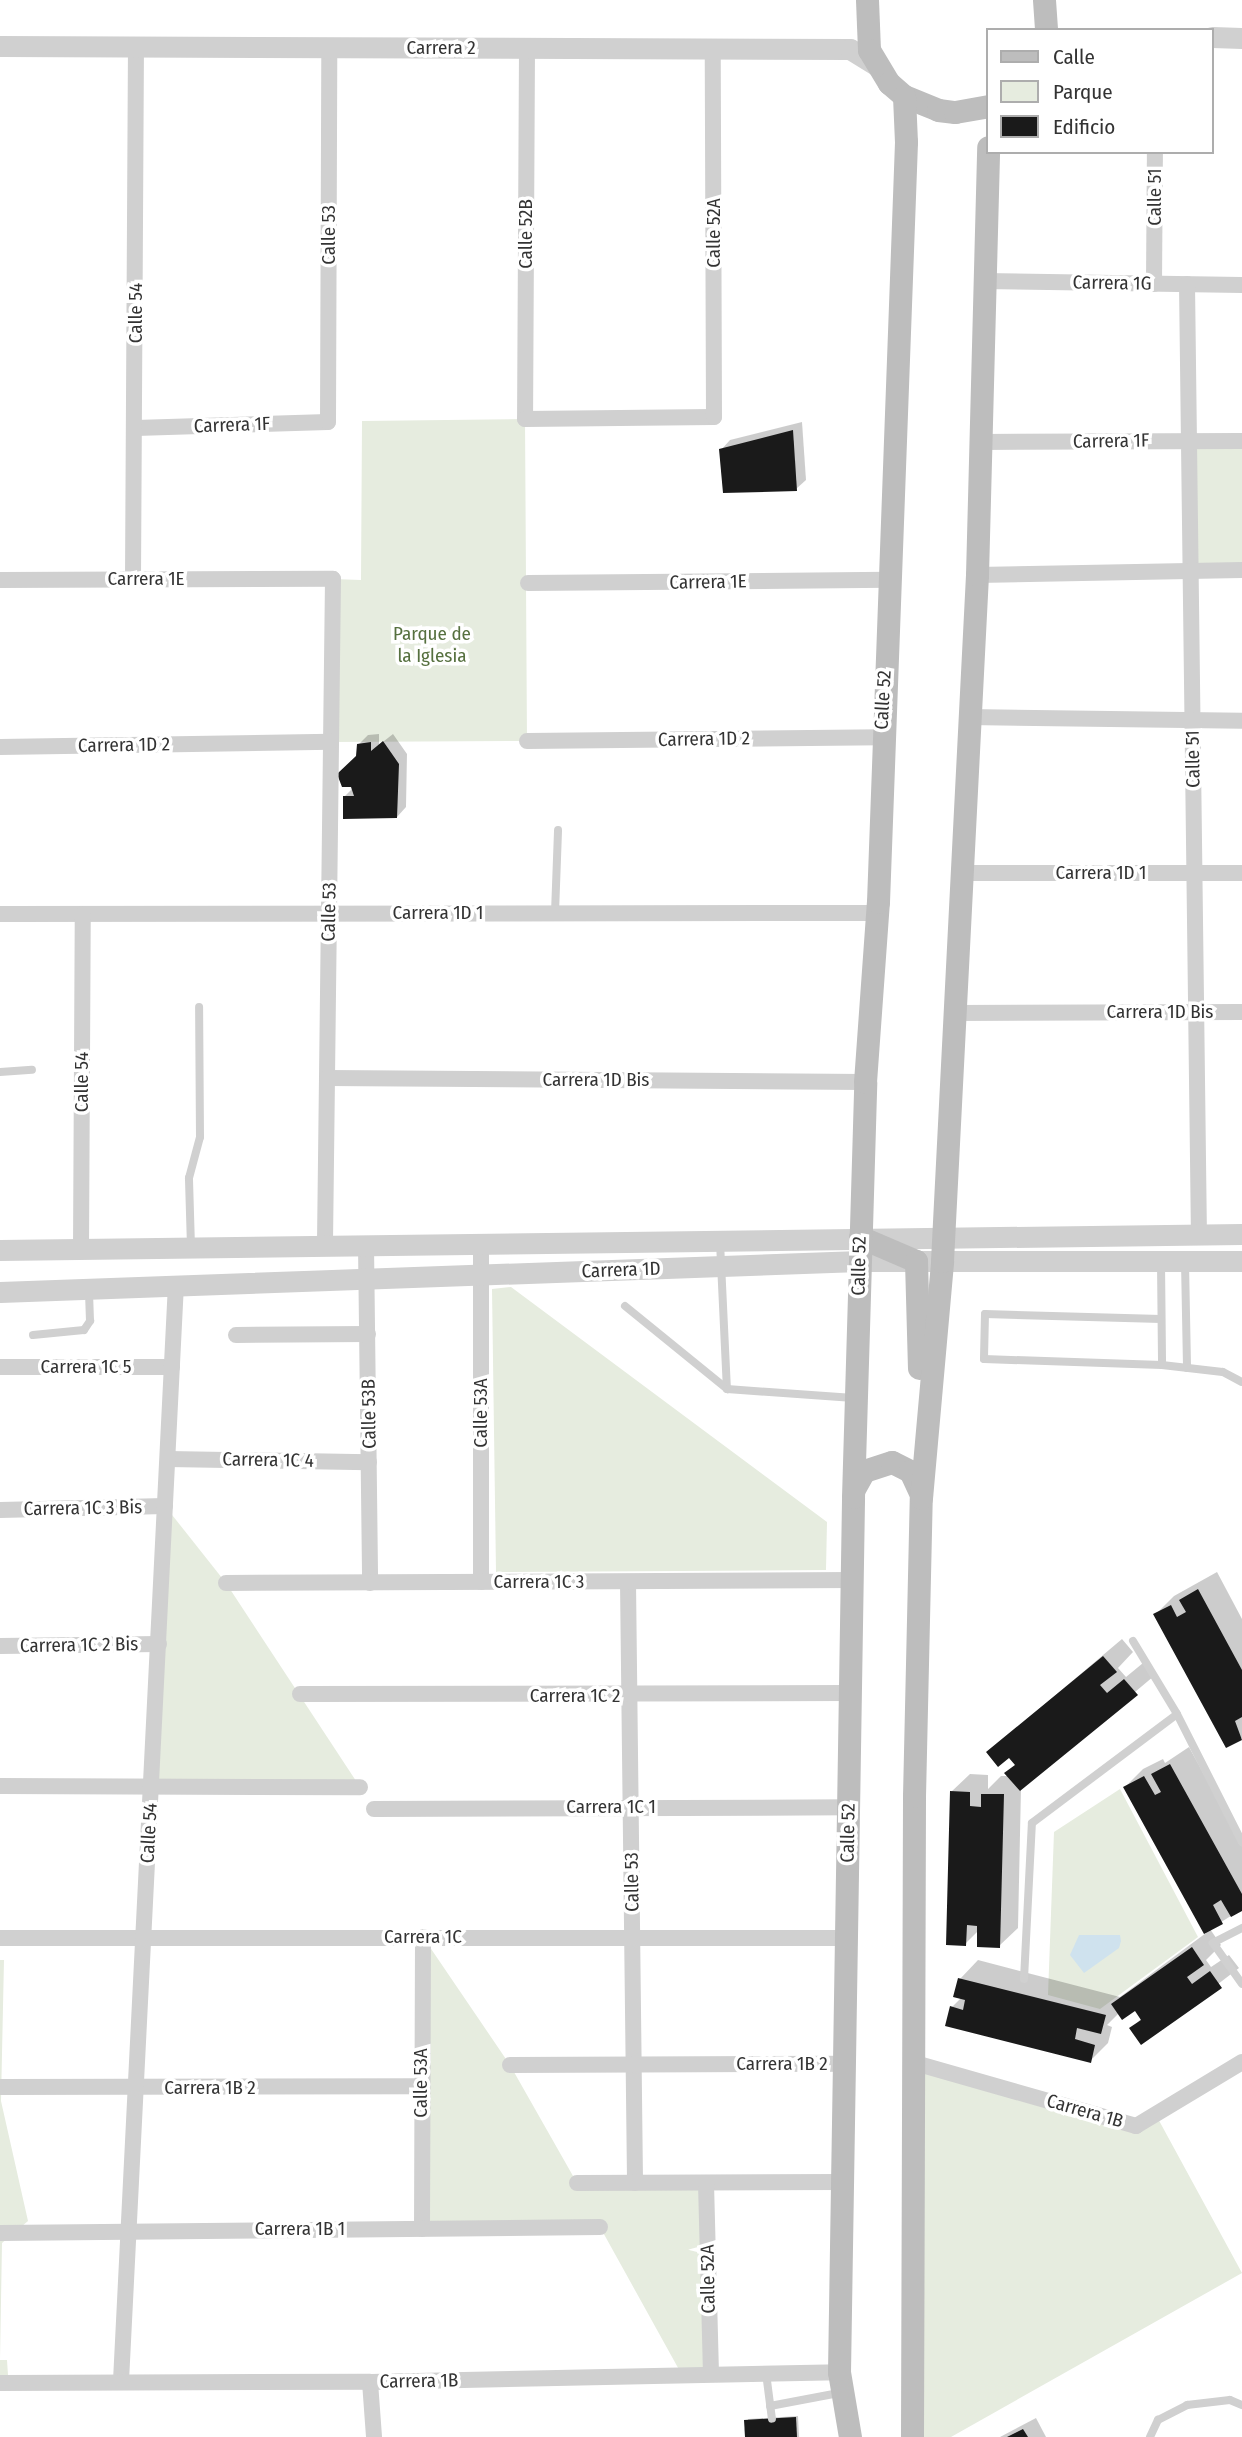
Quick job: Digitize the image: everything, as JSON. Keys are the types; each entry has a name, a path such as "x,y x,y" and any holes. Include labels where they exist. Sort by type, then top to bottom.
{"main road":[{"path":"867,0 865,32 877,66 904,96 955,112 986,106"},
{"path":"1045,0 1046,28"},
{"name":"Calle 52","path":"850,2437 840,2382 853,1497 865,1082 877,913 881,737 906,142 904,96"},
{"path":"912,2437 914,1796 921,1498 942,1261 959,873 977,575 982,281 988,154"},
{"path":"860,1237 916,1261 923,1463"},
{"path":"853,1497 864,1471 882,1462 910,1471 921,1498"}],"street":[{"path":"1214,37 1242,38"},
{"name":"Carrera 2","path":"0,46 850,48 877,66"},
{"name":"Calle 54","path":"133,579 136,428 136,47"},
{"name":"Calle 53","path":"328,422 329,47"},
{"name":"Calle 52B","path":"527,48 525,419 714,417"},
{"name":"Calle 52A","path":"713,48 714,417"},
{"name":"Calle 51","path":"1154,284 1155,154"},
{"name":"Carrera 1G","path":"982,281 1242,285"},
{"name":"Calle 51","path":"1187,284 1199,1234"},
{"name":"Carrera 1F","path":"136,428 328,422"},
{"name":"Carrera 1F","path":"980,442 1242,441"},
{"path":"977,575 1242,570"},
{"name":"Calle 53","path":"326,1246 333,579"},
{"name":"Carrera 1E","path":"0,580 333,579"},
{"name":"Carrera 1E","path":"528,583 889,580"},
{"path":"968,717 1242,721"},
{"name":"Carrera 1D 2","path":"527,741 881,737"},
{"name":"Carrera 1D 2","path":"0,747 331,741"},
{"name":"Carrera 1D 1","path":"959,873 1242,873"},
{"name":"Carrera 1D 1","path":"0,914 877,913"},
{"name":"Calle 54","path":"81,1250 83,914"},
{"name":"Carrera 1D Bis","path":"953,1013 1242,1012"},
{"name":"Carrera 1D Bis","path":"327,1078 865,1082"},
{"name":"Carrera 1D","path":"0,1250 943,1235 1242,1234"},
{"name":"Calle 53A","path":"481,1243 481,1582"},
{"name":"Calle 53B","path":"366,1245 370,1583"},
{"name":"Carrera 1D","path":"0,1292 859,1261 1242,1261"},
{"name":"Calle 54","path":"121,2381 176,1285"},
{"path":"236,1335 368,1334"},
{"name":"Carrera 1C 5","path":"0,1367 172,1367"},
{"name":"Carrera 1C 4","path":"168,1459 369,1462"},
{"name":"Carrera 1C 3 Bis","path":"0,1510 165,1506"},
{"name":"Carrera 1C 3","path":"226,1583 852,1580"},
{"name":"Calle 53","path":"628,1581 635,2183"},
{"name":"Carrera 1C 2 Bis","path":"0,1646 159,1644"},
{"name":"Carrera 1C 2","path":"300,1695 630,1696 850,1693"},
{"path":"0,1786 360,1787"},
{"name":"Carrera 1C 1","path":"374,1809 848,1807"},
{"name":"Carrera 1C","path":"0,1938 634,1935 846,1938"},
{"name":"Calle 53A","path":"422,2229 423,1937"},
{"name":"Carrera 1B","path":"915,2063 1136,2126 1242,2062"},
{"name":"Carrera 1B 2","path":"510,2065 844,2064"},
{"name":"Carrera 1B 2","path":"0,2087 421,2087"},
{"path":"578,2183 842,2182"},
{"name":"Calle 52A","path":"706,2183 711,2374"},
{"name":"Carrera 1B 1","path":"0,2233 128,2229 600,2227"},
{"name":"Carrera 1B","path":"0,2383 370,2382 766,2373 840,2382"},
{"path":"370,2382 374,2437"}],"lane":[{"path":"555,914 558,830"},
{"path":"191,1248 189,1178 200,1137 199,1007"},
{"path":"0,1072 32,1070"},
{"path":"720,1239 727,1389"},
{"path":"1160,1261 1162,1365"},
{"path":"1185,1261 1187,1368"},
{"path":"33,1335 84,1330 90,1321 89,1288"},
{"path":"625,1306 727,1389 857,1398"},
{"path":"1161,1319 985,1314 984,1359 1162,1365 1223,1372 1242,1382"},
{"path":"1133,1641 1177,1714 1242,1842"},
{"path":"1024,1979 1032,1823 1177,1714"},
{"path":"1242,1928 1213,1943 1242,1984"},
{"path":"766,2373 772,2419"},
{"path":"770,2406 840,2382"},
{"path":"1150,2437 1158,2420 1187,2405 1230,2400 1242,2405"}],"green space":[{"name":"Parque de la Iglesia","path":"525,419 527,741 331,742 333,579 361,580 362,421"},
{"path":"1189,440 1242,441 1242,570 1192,571"},
{"path":"511,1287 827,1522 826,1570 496,1572 492,1289"},
{"path":"165,1506 226,1583 360,1787 152,1785"},
{"path":"1120,1789 1198,1937 1100,2009 1048,1995 1054,1832"},
{"path":"423,1937 510,2065 577,2183 706,2183 711,2374 682,2375 600,2227 422,2229"},
{"path":"0,1960 4,1960 1,2101 28,2221 2,2243 0,2360"},
{"path":"915,2063 1136,2126 1156,2115 1242,2273 951,2437 912,2437"},
{"path":"0,2360 7,2360 8,2375 0,2375"}],"water":[{"path":"1079,1935 1120,1935 1121,1941 1119,1948 1084,1973 1070,1955"}],"building":[{"path":"793,430 797,491 723,493 719,449"},
{"path":"383,741 399,764 397,818 343,819 343,796 354,796 351,787 342,787 337,774 356,756 357,744 371,742 371,751"},
{"path":"1198,1589 1242,1670 1242,1717 1235,1721 1242,1740 1226,1748 1153,1614 1171,1605 1177,1617 1186,1612 1179,1600"},
{"path":"1103,1656 1117,1672 1100,1685 1107,1693 1124,1679 1138,1695 1020,1791 1004,1773 1015,1765 1009,1758 998,1767 986,1752"},
{"path":"1170,1764 1242,1894 1242,1911 1231,1917 1221,1900 1213,1905 1223,1924 1204,1934 1123,1787 1144,1776 1155,1795 1161,1792 1151,1774"},
{"path":"950,1791 970,1792 970,1806 981,1807 981,1794 1004,1794 1000,1948 977,1947 977,1926 967,1925 966,1946 946,1945"},
{"path":"1192,1947 1204,1965 1187,1977 1192,1984 1210,1971 1222,1988 1141,2045 1129,2028 1141,2020 1135,2011 1122,2020 1111,2004"},
{"path":"958,1978 1106,2015 1101,2034 1077,2028 1075,2039 1095,2045 1091,2063 945,2026 950,2006 963,2010 965,2000 953,1997"},
{"path":"796,2417 797,2437 745,2437 744,2420"},
{"path":"1023,2429 1028,2437 1007,2437"}]}
